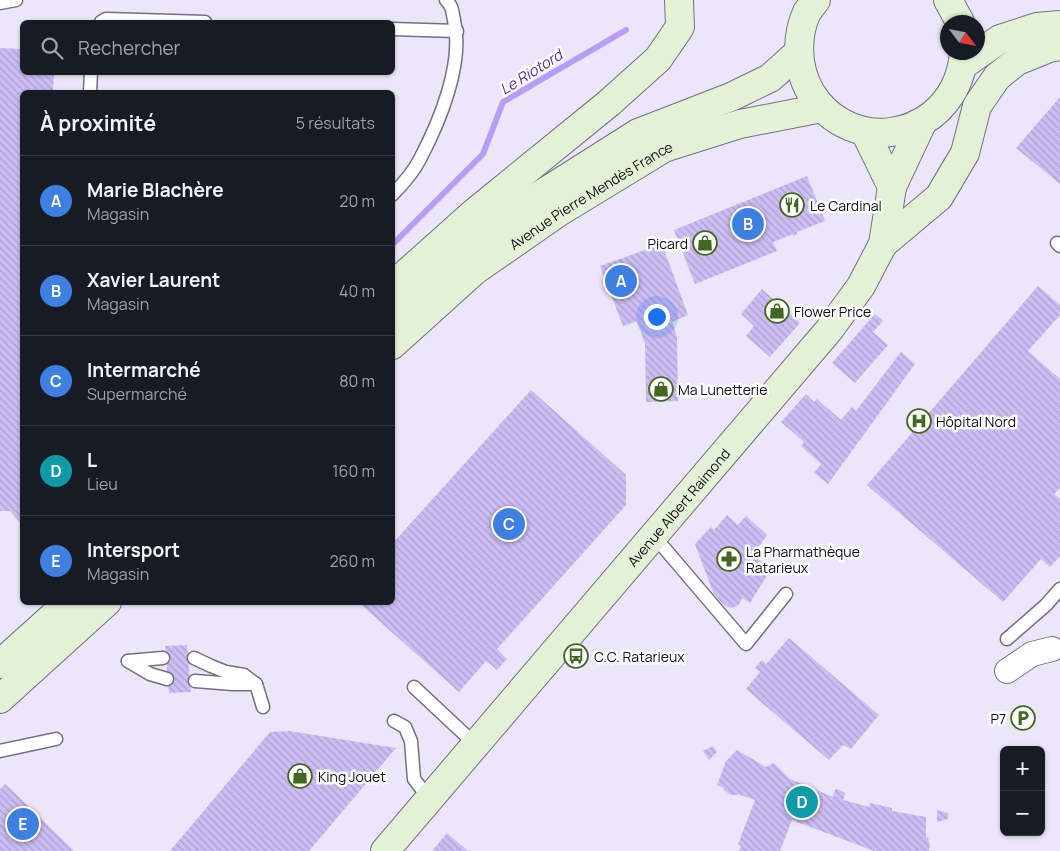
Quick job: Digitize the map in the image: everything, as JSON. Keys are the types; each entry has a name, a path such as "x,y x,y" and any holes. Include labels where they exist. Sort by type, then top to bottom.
{"main road":[{"path":"397,277 609,103 658,59 680,27 679,0"},
{"path":"807,4 799,52 802,72 810,92 822,108 842,124 865,132 884,133 904,130 922,123 941,108 955,88 964,60"},
{"path":"985,48 1000,40 1037,27 1060,25"},
{"path":"883,244 939,197 965,153 978,106 997,77 1017,61 1049,48 1060,46"},
{"name":"Avenue Pierre Mendès France","path":"395,309 453,260 529,202 638,133 732,97 770,78 799,52"},
{"name":"Avenue Pierre Mendès France","path":"395,342 474,271 559,212 664,148 740,124 822,108"},
{"name":"Avenue Albert Raimond","path":"385,851 829,330 861,286 883,244 892,187 922,123"},
{"path":"865,132 892,187"},
{"path":"0,664 66,605"},
{"path":"0,699 104,605"}],"street":[{"path":"1007,671 1032,654 1052,649"}],"lane":[{"path":"0,4 16,0"},
{"path":"395,192 410,177 420,160 446,99 456,60 457,31 451,6 446,0"},
{"path":"104,20 139,20"},
{"path":"395,29 457,31"},
{"path":"90,90 91,75"},
{"path":"397,277 420,273 453,260"},
{"path":"654,536 746,644 786,594"},
{"path":"1007,639 1046,605 1060,589"},
{"path":"163,658 128,661 150,674 168,679"},
{"path":"194,658 226,672 244,675 256,684 262,707"},
{"path":"196,681 256,684"},
{"path":"414,687 476,745"},
{"path":"394,721 405,727 412,741 414,779 429,800"},
{"path":"0,751 56,739"}],"building":[{"path":"0,48 20,49 20,75 54,75 53,90 20,90 20,523 10,511 0,511"},
{"path":"1060,97 1060,184 1016,148"},
{"path":"807,176 825,221 797,232 793,236 793,234 773,242 777,251 695,284 674,230"},
{"path":"662,244 688,315 672,322 677,337 678,401 646,402 645,344 637,321 623,326 600,266"},
{"path":"1038,286 1060,305 1060,315 1028,351 1060,379 1060,488 1054,494 1060,499 1060,556 1050,567 1041,559 1003,602 867,485"},
{"path":"762,289 800,323 770,357 746,336 754,326 741,314"},
{"path":"875,314 883,321 873,332 888,345 855,383 832,363"},
{"path":"901,352 915,364 828,484 814,473 821,464 801,446 804,442 781,422 806,394 814,402 817,399 841,420 852,407 856,411"},
{"path":"531,390 626,475 626,505 497,649 507,659 497,670 486,661 459,692 361,605 395,605 395,541"},
{"name":"La Pharmathèque Ratarieux","path":"727,515 738,525 746,516 767,535 753,555 763,563 761,567 769,572 750,603 742,598 739,605 732,608 721,602 713,592 695,544 711,527 714,530"},
{"path":"789,638 879,715 851,749 843,745 829,760 746,689 760,672 755,668 762,660 766,664"},
{"path":"187,645 191,692 169,693 165,646"},
{"path":"289,731 396,748 309,851 170,851 270,732"},
{"path":"713,746 717,752 709,760 703,751"},
{"path":"737,750 766,767 774,763 790,779 833,797 837,789 844,792 843,800 869,807 870,803 892,808 892,811 926,817 926,837 930,845 929,851 874,851 792,820 780,851 739,851 741,846 738,844 755,800 738,794 731,795 723,790 724,788 717,785 726,761"},
{"path":"5,784 74,851 0,851 0,789"},
{"path":"937,810 948,813 948,819 937,822"},
{"path":"447,833 468,851 432,851"}],"waterway":[{"name":"Le Riotord","path":"395,242 483,154 503,102 626,30"}],"place":[{"name":"Le Cardinal","path":"792,205"},
{"name":"Xavier Laurent","path":"748,224"},
{"name":"Picard","path":"705,243"},
{"name":"Marie Blachère","path":"621,281"},
{"name":"Flower Price","path":"777,311"},
{"name":"Ma Lunetterie","path":"661,389"},
{"name":"Hôpital Nord","path":"919,421"},
{"name":"Intermarché","path":"509,524"},
{"name":"La Pharmathèque Ratarieux","path":"729,559"},
{"name":"C.C. Ratarieux","path":"576,656"},
{"name":"P7","path":"1023,718"},
{"name":"King Jouet","path":"300,776"},
{"name":"L","path":"802,802"},
{"name":"Intersport","path":"23,824"}]}
